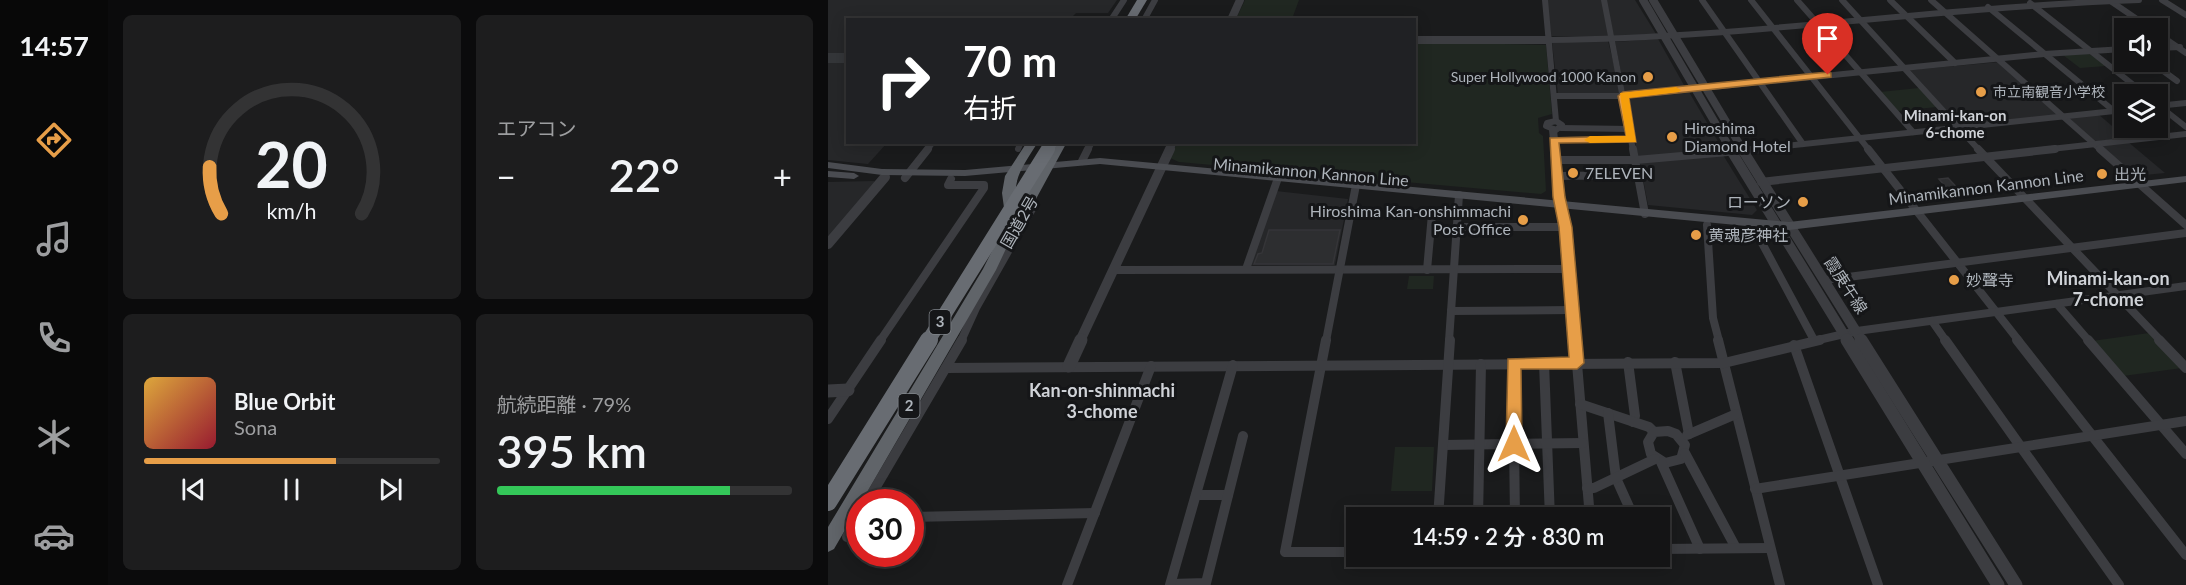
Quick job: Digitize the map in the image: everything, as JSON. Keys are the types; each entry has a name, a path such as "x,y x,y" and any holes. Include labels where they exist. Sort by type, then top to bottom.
{"highway":[{"path":"1125,14 1133,0"},
{"path":"1125,14 1142,0"},
{"path":"1138,18 1149,0"},
{"path":"1012,173 1032,144"},
{"name":"3","path":"828,496 914,347 1043,144"},
{"name":"3","path":"828,502 1051,144"},
{"name":"2","path":"1048,169 1061,144"},
{"name":"国道2号","path":"828,543 1048,169"},
{"name":"国道2号","path":"989,270 1006,235 1011,215 1008,193 1012,173"}],"main road":[{"name":"Minamikannon Kannon Line","path":"1048,169 1082,161 1561,208 1755,230 2186,179"},
{"name":"Minamikannon Kannon Line","path":"828,165 951,179 1048,169 1160,170"},
{"name":"Minamikannon Kannon Line","path":"828,174 885,177 1012,173"},
{"name":"Minamikannon Kannon Line","path":"1561,208 1782,227"}],"street":[{"path":"1145,18 1155,0"},
{"path":"1232,18 1240,0"},
{"path":"1545,0 1554,96 1555,160 1565,227 1589,507"},
{"path":"1604,0 1645,214"},
{"path":"1643,0 1668,36"},
{"path":"1702,0 1803,144"},
{"path":"1751,0 2186,555"},
{"path":"1797,0 1913,132"},
{"path":"1842,0 1958,128 2186,368"},
{"path":"1890,0 1954,63"},
{"path":"1931,0 2186,225"},
{"path":"1416,40 1549,40 1668,36 2028,2 2139,0"},
{"path":"2162,0 2186,15"},
{"path":"2109,1 2135,18"},
{"name":"霞庚午線","path":"1653,2 1668,36 1699,88 1738,152 1761,182 1782,227 1825,280 2016,585"},
{"path":"2028,2 2132,84"},
{"path":"1988,7 2114,111"},
{"path":"2168,40 2186,53"},
{"path":"2168,47 2186,47"},
{"path":"1554,96 1623,96 2044,54 2114,49"},
{"path":"2165,72 2177,81"},
{"path":"2168,105 2186,103"},
{"path":"1555,160 1636,160 1738,152 2114,111"},
{"path":"2168,114 2186,127"},
{"path":"1556,130 1630,129"},
{"path":"1556,130 1632,139"},
{"path":"1761,182 2186,134"},
{"path":"907,175 931,144"},
{"path":"1082,161 1091,144"},
{"path":"1069,366 1172,144"},
{"path":"1738,152 1844,333 1998,585"},
{"path":"1557,176 1639,175"},
{"path":"828,244 885,177"},
{"path":"828,419 984,188 984,185 948,185 951,179"},
{"path":"1246,269 1276,181"},
{"path":"1346,552 1285,552 1355,189"},
{"path":"1439,507 1458,198"},
{"path":"875,489 965,335 976,308 1032,209 1033,205 1029,203"},
{"path":"1427,270 1432,214"},
{"path":"1707,225 1713,318 1780,585"},
{"path":"1456,227 1565,227"},
{"path":"1755,230 1814,340"},
{"path":"1825,280 2186,233"},
{"path":"1113,270 1568,269"},
{"path":"946,368 1724,363 1844,333 2184,288"},
{"path":"2057,304 2186,453"},
{"path":"1451,311 1572,310"},
{"path":"1932,321 2119,585"},
{"path":"1794,345 1878,585"},
{"path":"1675,362 1685,436 1685,453 1736,548"},
{"path":"1544,363 1550,507"},
{"path":"1628,363 1635,416 1633,422"},
{"path":"1478,507 1481,364"},
{"path":"1513,364 1515,507"},
{"path":"1233,365 1170,584 1206,583 1243,436"},
{"path":"1067,585 1151,366"},
{"path":"828,390 848,390"},
{"path":"1580,404 1633,422 1654,432 1668,430 1685,436 1736,414"},
{"path":"1608,413 1616,478 1629,507"},
{"path":"1755,489 2186,421"},
{"path":"1654,432 1648,438 1646,445 1662,468 1700,549"},
{"path":"1443,445 1583,443"},
{"path":"1587,488 1594,488 1658,461 1674,463 1685,453"},
{"path":"1196,495 1228,495"},
{"path":"924,516 1095,513"},
{"path":"1670,549 1770,548"}],"shaded area":[{"path":"828,0 1117,0 1108,13 1076,13 1071,18 846,18 846,144 886,144 868,164 828,160"},
{"path":"1245,0 1299,0 1292,18 1236,18"},
{"path":"1547,0 1602,0 1610,37 1551,36"},
{"path":"1606,0 1635,0 1656,34 1614,37"},
{"path":"1658,39 1685,87 1625,93 1615,42"},
{"path":"1608,41 1621,93 1558,94 1552,42"},
{"path":"1416,42 1546,45 1552,114 1538,118 1539,133 1543,136 1546,191 1541,194 1179,162 1170,158 1177,144 1416,144"},
{"path":"2088,53 2106,66 2080,68 2063,55"},
{"name":"市立南観音小学校","path":"2000,62 2058,114 2057,116 1959,125 1910,70"},
{"path":"1919,88 1937,107 1897,111 1880,92"},
{"path":"1689,92 1723,150 1638,157 1627,99"},
{"path":"2098,114 2114,128 2114,138 2126,138 2093,142 2066,118"},
{"path":"2127,141 2165,173 2134,176 2099,144"},
{"path":"1723,155 1757,210 1752,215 1648,205 1640,163"},
{"path":"874,181 876,183 828,240 828,182"},
{"path":"1276,191 1348,199 1335,265 1251,265"},
{"path":"1409,276 1434,276 1433,289 1407,289"},
{"path":"2149,333 2182,368 2123,376 2092,341"},
{"path":"1395,447 1434,447 1432,491 1391,491"}],"building":[{"path":"1948,178 1962,193 1952,194 1939,179"},
{"path":"1269,230 1340,230 1333,264 1254,264 1258,254 1262,253"}],"taxiway":[{"path":"828,58 846,58"}],"slow traffic":[{"path":"1590,140 1632,139 1623,96 1676,90"}],"place":[{"name":"Super Hollywood 1000 Kanon","path":"1648,77"},
{"name":"市立南観音小学校","path":"1981,92"},
{"name":"Hiroshima Diamond Hotel","path":"1672,137"},
{"name":"7ELEVEN","path":"1573,173"},
{"name":"出光","path":"2102,174"},
{"name":"ローソン","path":"1803,202"},
{"name":"Hiroshima Kan-onshimmachi Post Office","path":"1523,220"},
{"name":"黄魂彦神社","path":"1696,235"},
{"name":"妙聲寺","path":"1954,280"}],"district":[{"name":"Minami-kan-on 6-chome","path":"1955,124"},
{"name":"Minami-kan-on 7-chome","path":"2108,289"},
{"name":"Kan-on-shinmachi 3-chome","path":"1102,401"}],"route":[{"path":"1514,444 1513,364 1577,363 1565,227 1559,197 1554,140 1632,139 1623,96 1828,75"}]}
